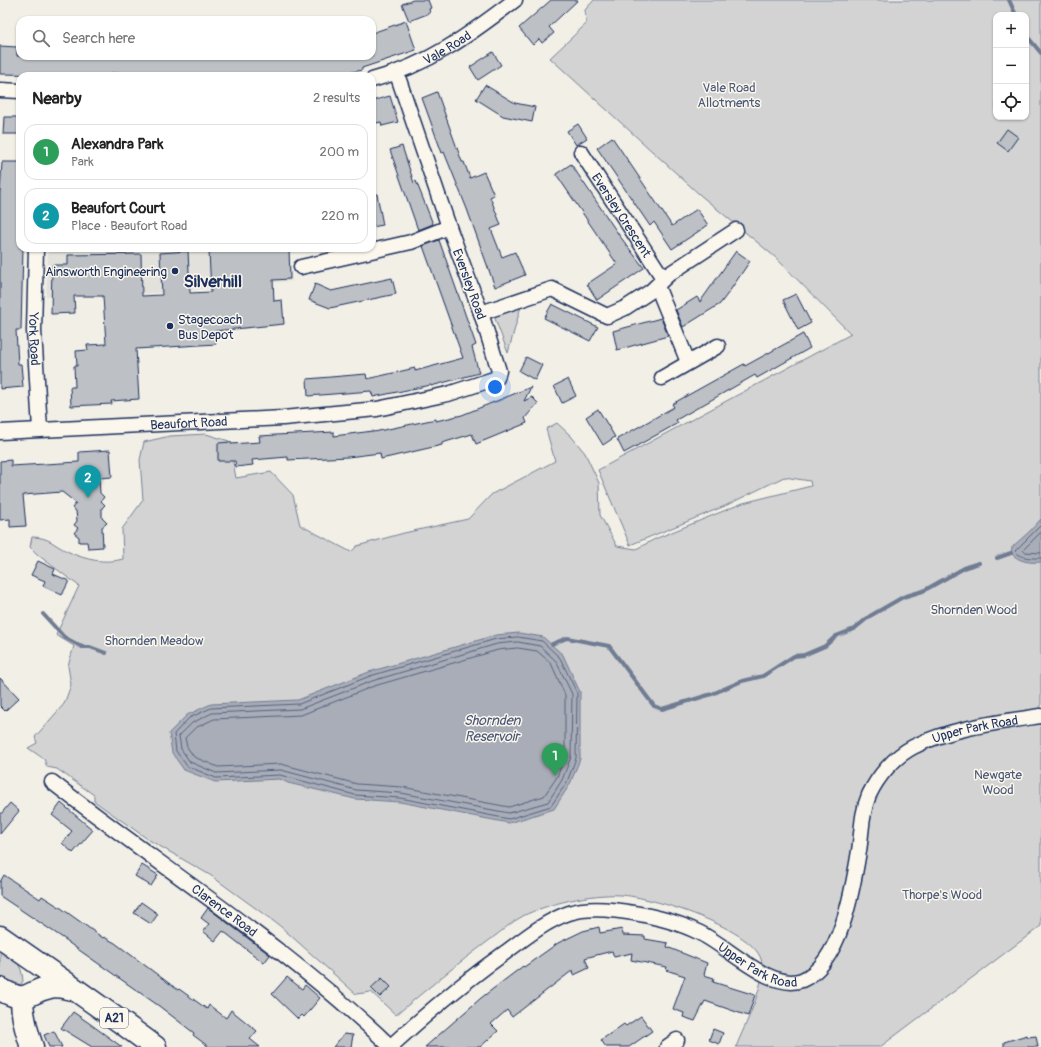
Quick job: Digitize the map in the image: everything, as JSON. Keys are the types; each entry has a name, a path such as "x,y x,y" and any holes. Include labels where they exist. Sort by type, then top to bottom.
{"main road":[{"name":"A21","path":"0,937 42,965 72,989 155,1047"},
{"name":"A21","path":"18,950 30,972 30,981 22,998"},
{"name":"A21","path":"22,998 31,996 51,986 72,989"},
{"path":"0,989 22,998 24,1025 32,1047"}],"street":[{"name":"Vale Road","path":"376,79 397,74 442,52 515,0"},
{"name":"Eversley Road","path":"377,409 448,394 497,378 499,371 482,313 449,227 397,74"},
{"path":"0,90 16,91"},
{"name":"Eversley Crescent","path":"581,152 660,282 688,362"},
{"path":"376,250 411,242 449,227"},
{"path":"482,313 552,289 607,316 625,308 736,230"},
{"name":"York Road","path":"36,252 34,331 40,429"},
{"path":"301,267 367,252"},
{"path":"662,378 718,346"},
{"name":"Beaufort Road","path":"0,432 283,418 377,409"},
{"name":"Upper Park Road","path":"390,1047 478,972 548,922 572,912 619,910 681,924 716,941 754,969 776,980 789,983 802,980 819,969 826,961 834,944 843,920 852,886 859,849 861,820 869,796 885,770 912,748 960,730 1041,716"},
{"name":"Clarence Road","path":"52,782 115,831 276,948 331,992 390,1047"}],"shaded area":[{"path":"48,252 289,252 292,281 144,294 46,296"}],"green space":[{"path":"594,0 1041,0 1041,926 880,1047 736,1047 754,1005 760,983 762,963 756,950 742,938 701,917 654,901 620,895 597,896 570,900 544,907 519,918 467,957 396,1015 371,992 356,994 280,926 210,875 149,840 94,801 94,795 57,769 47,767 44,759 28,748 37,743 35,737 64,704 71,685 68,666 74,646 56,635 79,586 38,555 30,547 32,537 43,538 69,552 89,559 109,561 123,559 122,529 143,500 140,460 144,442 170,436 206,434 229,441 236,478 271,472 293,495 300,525 351,552 357,546 404,533 468,519 492,494 555,461 546,429 557,423 571,436 585,453 599,483 600,515 617,546 636,549 655,539 743,503 811,486 810,481 784,477 725,506 630,545 598,470 851,334 775,257 699,194 550,58 586,24 585,10"},
{"path":"521,306 508,353 494,316"},
{"path":"0,946 13,957 21,969 23,981 20,986 13,988 0,979"}],"water":[{"path":"1041,519 1041,562 1029,562 1014,556 1011,553 1012,547"},
{"name":"Shornden Reservoir","path":"519,633 543,637 563,655 580,692 580,759 570,784 554,809 509,823 400,802 355,799 288,783 280,779 215,782 184,770 172,753 169,733 187,715 211,704 298,700 369,672 496,635"}],"building":[{"path":"413,0 428,0 431,8 429,9 430,13 409,21 402,4"},
{"path":"551,0 578,0 549,27 554,33 542,43 539,39 533,45 519,28"},
{"path":"406,21 416,50 353,72 16,72 16,74 0,74 0,46 16,47 16,60 376,60 376,32"},
{"path":"493,52 501,65 478,80 470,67"},
{"path":"485,85 515,103 535,107 532,122 503,116 476,99"},
{"path":"437,92 462,162 464,162 470,178 484,172 494,195 490,197 501,225 491,229 502,257 515,252 525,275 495,287 467,209 444,152 442,153 422,98"},
{"path":"390,96 398,122 382,126 381,122 376,123 376,100"},
{"path":"4,117 16,117 16,134 3,134"},
{"path":"578,124 587,138 576,145 567,131"},
{"path":"1007,129 1018,137 1008,151 997,143"},
{"path":"612,137 672,226 697,209 708,225 672,249 654,222 650,226 597,148"},
{"path":"402,146 414,183 416,181 433,224 418,230 390,150"},
{"path":"2,162 16,162 16,252 23,252 21,330 16,330 18,364 21,364 23,387 0,389 0,194"},
{"path":"571,164 619,235 644,268 597,300 587,284 617,264 556,174"},
{"path":"376,194 377,194 383,225 376,226"},
{"path":"439,240 476,345 472,347 479,373 431,386 373,397 371,391 308,396 307,379 366,374 367,379 415,368 415,371 463,358 423,246"},
{"path":"736,251 750,261 729,292 720,304 683,327 676,310 697,297 700,302"},
{"path":"188,252 190,293 211,292 209,252 289,252 290,279 273,280 274,301 282,300 284,324 215,331 216,344 136,349 139,399 111,401 112,404 71,406 70,387 75,387 74,366 77,366 76,351 88,350 87,345 106,344 103,296 74,296 75,313 51,314 52,265 68,265 68,255 141,254 142,296 162,295 160,253"},
{"path":"392,278 396,294 330,308 309,300 315,284 331,291"},
{"path":"796,294 811,323 798,330 783,300"},
{"path":"552,304 598,327 590,341 544,318"},
{"path":"661,318 668,336 617,350 613,331"},
{"path":"803,334 810,348 757,378 755,375 676,420 678,423 624,453 617,439 674,407 672,404 744,364 745,366"},
{"path":"526,357 542,365 535,380 519,371"},
{"path":"568,379 576,396 562,403 554,386"},
{"path":"531,387 524,401 532,397 538,403 525,418 527,423 476,444 472,434 442,443 442,445 381,459 380,453 348,457 288,460 288,457 252,460 253,465 236,467 235,461 218,461 218,443 231,442 231,444 260,442 259,436 334,432 334,436 374,432 436,419 436,421 462,415"},
{"path":"598,409 615,437 603,445 586,417"},
{"path":"110,450 112,477 99,478 100,493 104,497 101,501 105,505 102,508 102,518 107,523 102,527 103,547 88,548 87,542 79,542 79,537 74,533 78,528 74,525 77,521 76,511 72,508 76,503 62,492 23,495 26,526 10,527 10,519 0,520 0,461 11,460 11,466 79,462 79,452"},
{"path":"38,561 55,569 53,574 69,581 62,595 43,586 45,581 31,575"},
{"path":"0,678 19,698 5,711 0,706"},
{"path":"10,803 19,811 0,834 0,815"},
{"path":"61,803 93,830 73,853 62,843 72,831 52,815"},
{"path":"142,865 158,875 151,886 135,876"},
{"path":"4,875 40,899 42,896 61,908 103,938 104,937 115,943 178,990 179,989 207,1009 209,1005 226,1018 231,1010 257,1031 250,1039 260,1047 209,1047 193,1035 194,1033 159,1006 69,942 0,896 0,882"},
{"path":"141,902 158,914 151,924 134,913"},
{"path":"208,908 270,955 264,963 223,931 215,941 203,931 209,924 201,918"},
{"path":"599,927 600,933 622,929 623,935 645,936 645,939 668,943 667,947 707,963 704,975 714,978 713,982 755,995 748,1016 705,1001 695,1021 683,1017 684,1013 673,1009 685,976 666,970 667,967 631,960 632,953 614,957 612,951 585,958 589,968 574,975 573,970 512,1017 507,1010 491,1024 498,1031 480,1047 425,1047 481,998 523,966 524,967 558,943 583,931"},
{"path":"287,977 302,989 305,985 320,998 304,1017 302,1015 298,1019 272,994"},
{"path":"382,978 391,987 380,997 371,988"},
{"path":"73,1012 122,1047 92,1047 61,1028"},
{"path":"641,1016 652,1031 629,1047 606,1047 601,1040 624,1024 626,1026"},
{"path":"713,1029 723,1033 719,1044 709,1040"},
{"path":"54,1031 62,1047 49,1047 44,1035"},
{"path":"344,1034 353,1035 351,1047 333,1047"},
{"path":"1027,1035 1028,1037 1036,1036 1038,1047 1004,1047 1004,1042"}],"waterway":[{"path":"1009,0 1015,12"},
{"path":"1029,39 1041,53"},
{"path":"997,558 1011,553"},
{"path":"552,644 567,638 609,646 654,706 662,709 712,694 742,681 763,676 794,656 804,655 825,646 836,636 854,629 870,616 903,597 923,591 966,567 979,563"},
{"path":"43,614 64,637 82,647 90,647 106,653"}],"place":[{"name":"Ainsworth Engineering","path":"175,271"},
{"name":"Stagecoach Bus Depot","path":"170,326"},
{"name":"Beaufort Court","path":"88,498"},
{"name":"Alexandra Park","path":"555,776"}],"district":[{"name":"Silverhill","path":"213,281"}],"park label":[{"name":"Vale Road Allotments","path":"729,94"},
{"name":"Shornden Wood","path":"974,609"},
{"name":"Shornden Meadow","path":"154,640"},
{"name":"Newgate Wood","path":"998,782"},
{"name":"Thorpe's Wood","path":"942,894"}]}
